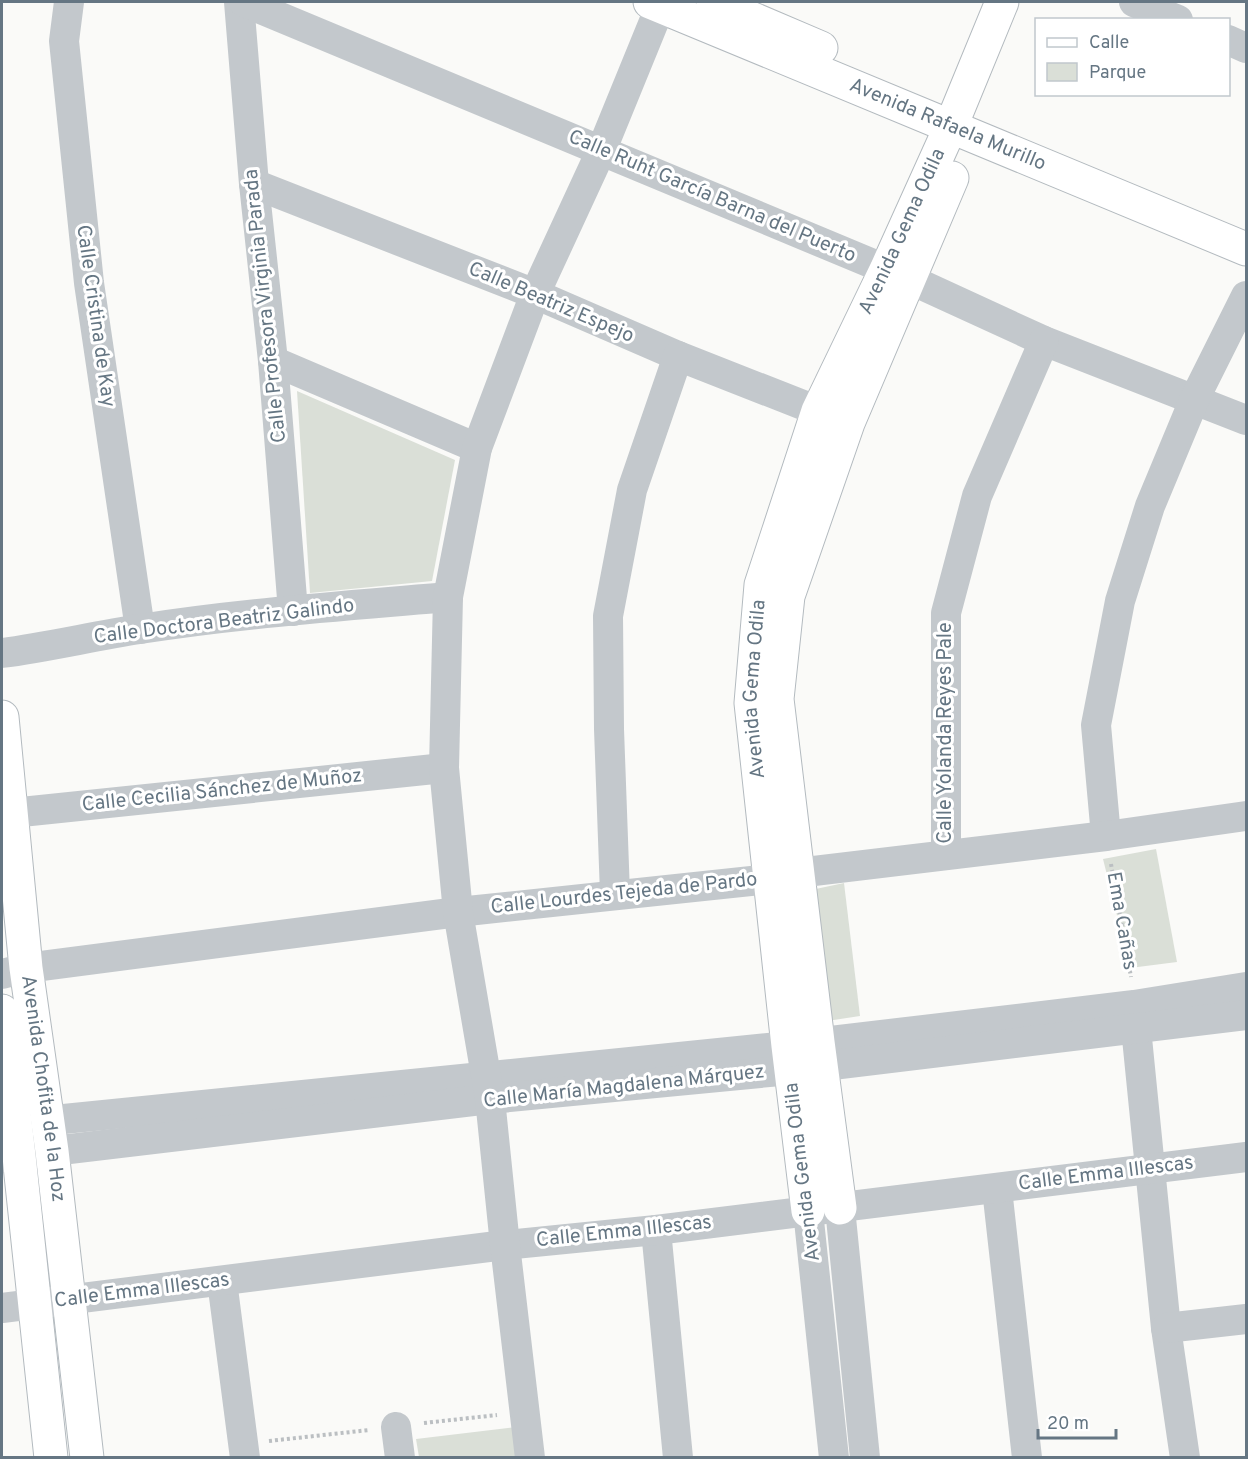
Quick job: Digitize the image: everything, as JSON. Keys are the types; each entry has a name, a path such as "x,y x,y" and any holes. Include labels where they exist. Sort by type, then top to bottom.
{"street":[{"name":"Calle Cristina de Kay","path":"69,2 64,41 89,283 140,629"},
{"name":"Calle Profesora Virginia Parada","path":"239,2 254,184 273,361 293,611"},
{"name":"Calle Ruht García Barna del Puerto","path":"244,2 602,149 897,275 1044,341 1195,398 1246,420"},
{"name":"Avenida Rafaela Murillo","path":"712,2 1246,249"},
{"name":"Avenida Gema Odila","path":"965,121 1002,2"},
{"name":"Avenida Gema Odila","path":"784,876 777,699 788,596 897,275 965,121 1025,2"},
{"path":"1134,2 1173,18"},
{"path":"530,1458 488,1088 458,912 444,768 448,597 477,448 535,294 602,149 657,3"},
{"name":"Avenida Rafaela Murillo","path":"657,3 1246,226"},
{"path":"1230,41 1246,48"},
{"name":"Calle Beatriz Espejo","path":"254,184 535,294 678,356 848,423"},
{"name":"Avenida Gema Odila","path":"864,1447 824,1210 784,876 751,703 761,585 818,411 897,275"},
{"path":"1106,836 1096,725 1120,601 1150,506 1195,398 1246,296"},
{"name":"Calle Yolanda Reyes Pale","path":"946,855 945,613 977,496 1044,341"},
{"path":"615,894 609,729 608,616 632,490 678,356"},
{"path":"273,361 477,448"},
{"name":"Calle Doctora Beatriz Galindo","path":"2,653 140,629 293,611 448,597"},
{"name":"Avenida Chofita de la Hoz","path":"2,717 14,971 50,1135 69,1298 78,1456"},
{"name":"Calle Cecilia Sánchez de Muñoz","path":"6,813 444,768"},
{"name":"Calle Lourdes Tejeda de Pardo","path":"14,971 458,912 784,876 1106,836 1246,816"},
{"name":"Calle María Magdalena Márquez","path":"1135,1016 1246,987"},
{"name":"Avenida Chofita de la Hoz","path":"2,1011 10,1157 34,1304 51,1458"},
{"name":"Calle María Magdalena Márquez","path":"8,1124 50,1135 805,1056 1135,1016 1246,1015"},
{"path":"1135,1016 1166,1328 1185,1458"},
{"name":"Calle María Magdalena Márquez","path":"10,1157 50,1135"},
{"name":"Calle Emma Illescas","path":"2,1308 505,1245 656,1230 1246,1157"},
{"path":"997,1189 1027,1458"},
{"name":"Avenida Gema Odila","path":"824,1210 833,1450"},
{"path":"656,1230 678,1458"},
{"path":"222,1281 245,1458"},
{"path":"1166,1328 1246,1319"},
{"path":"396,1427 400,1458"},
{"path":"833,1450 864,1447"}],"path":[{"name":"Ema Cañas","path":"1106,836 1130,968 1135,1016"}],"green space":[{"path":"297,391 455,460 432,581 310,593"},
{"path":"1156,849 1177,962 1130,968 1103,859"},
{"path":"844,883 860,1016 827,1021 811,890"},
{"path":"516,1427 519,1457 419,1457 416,1439"}]}
